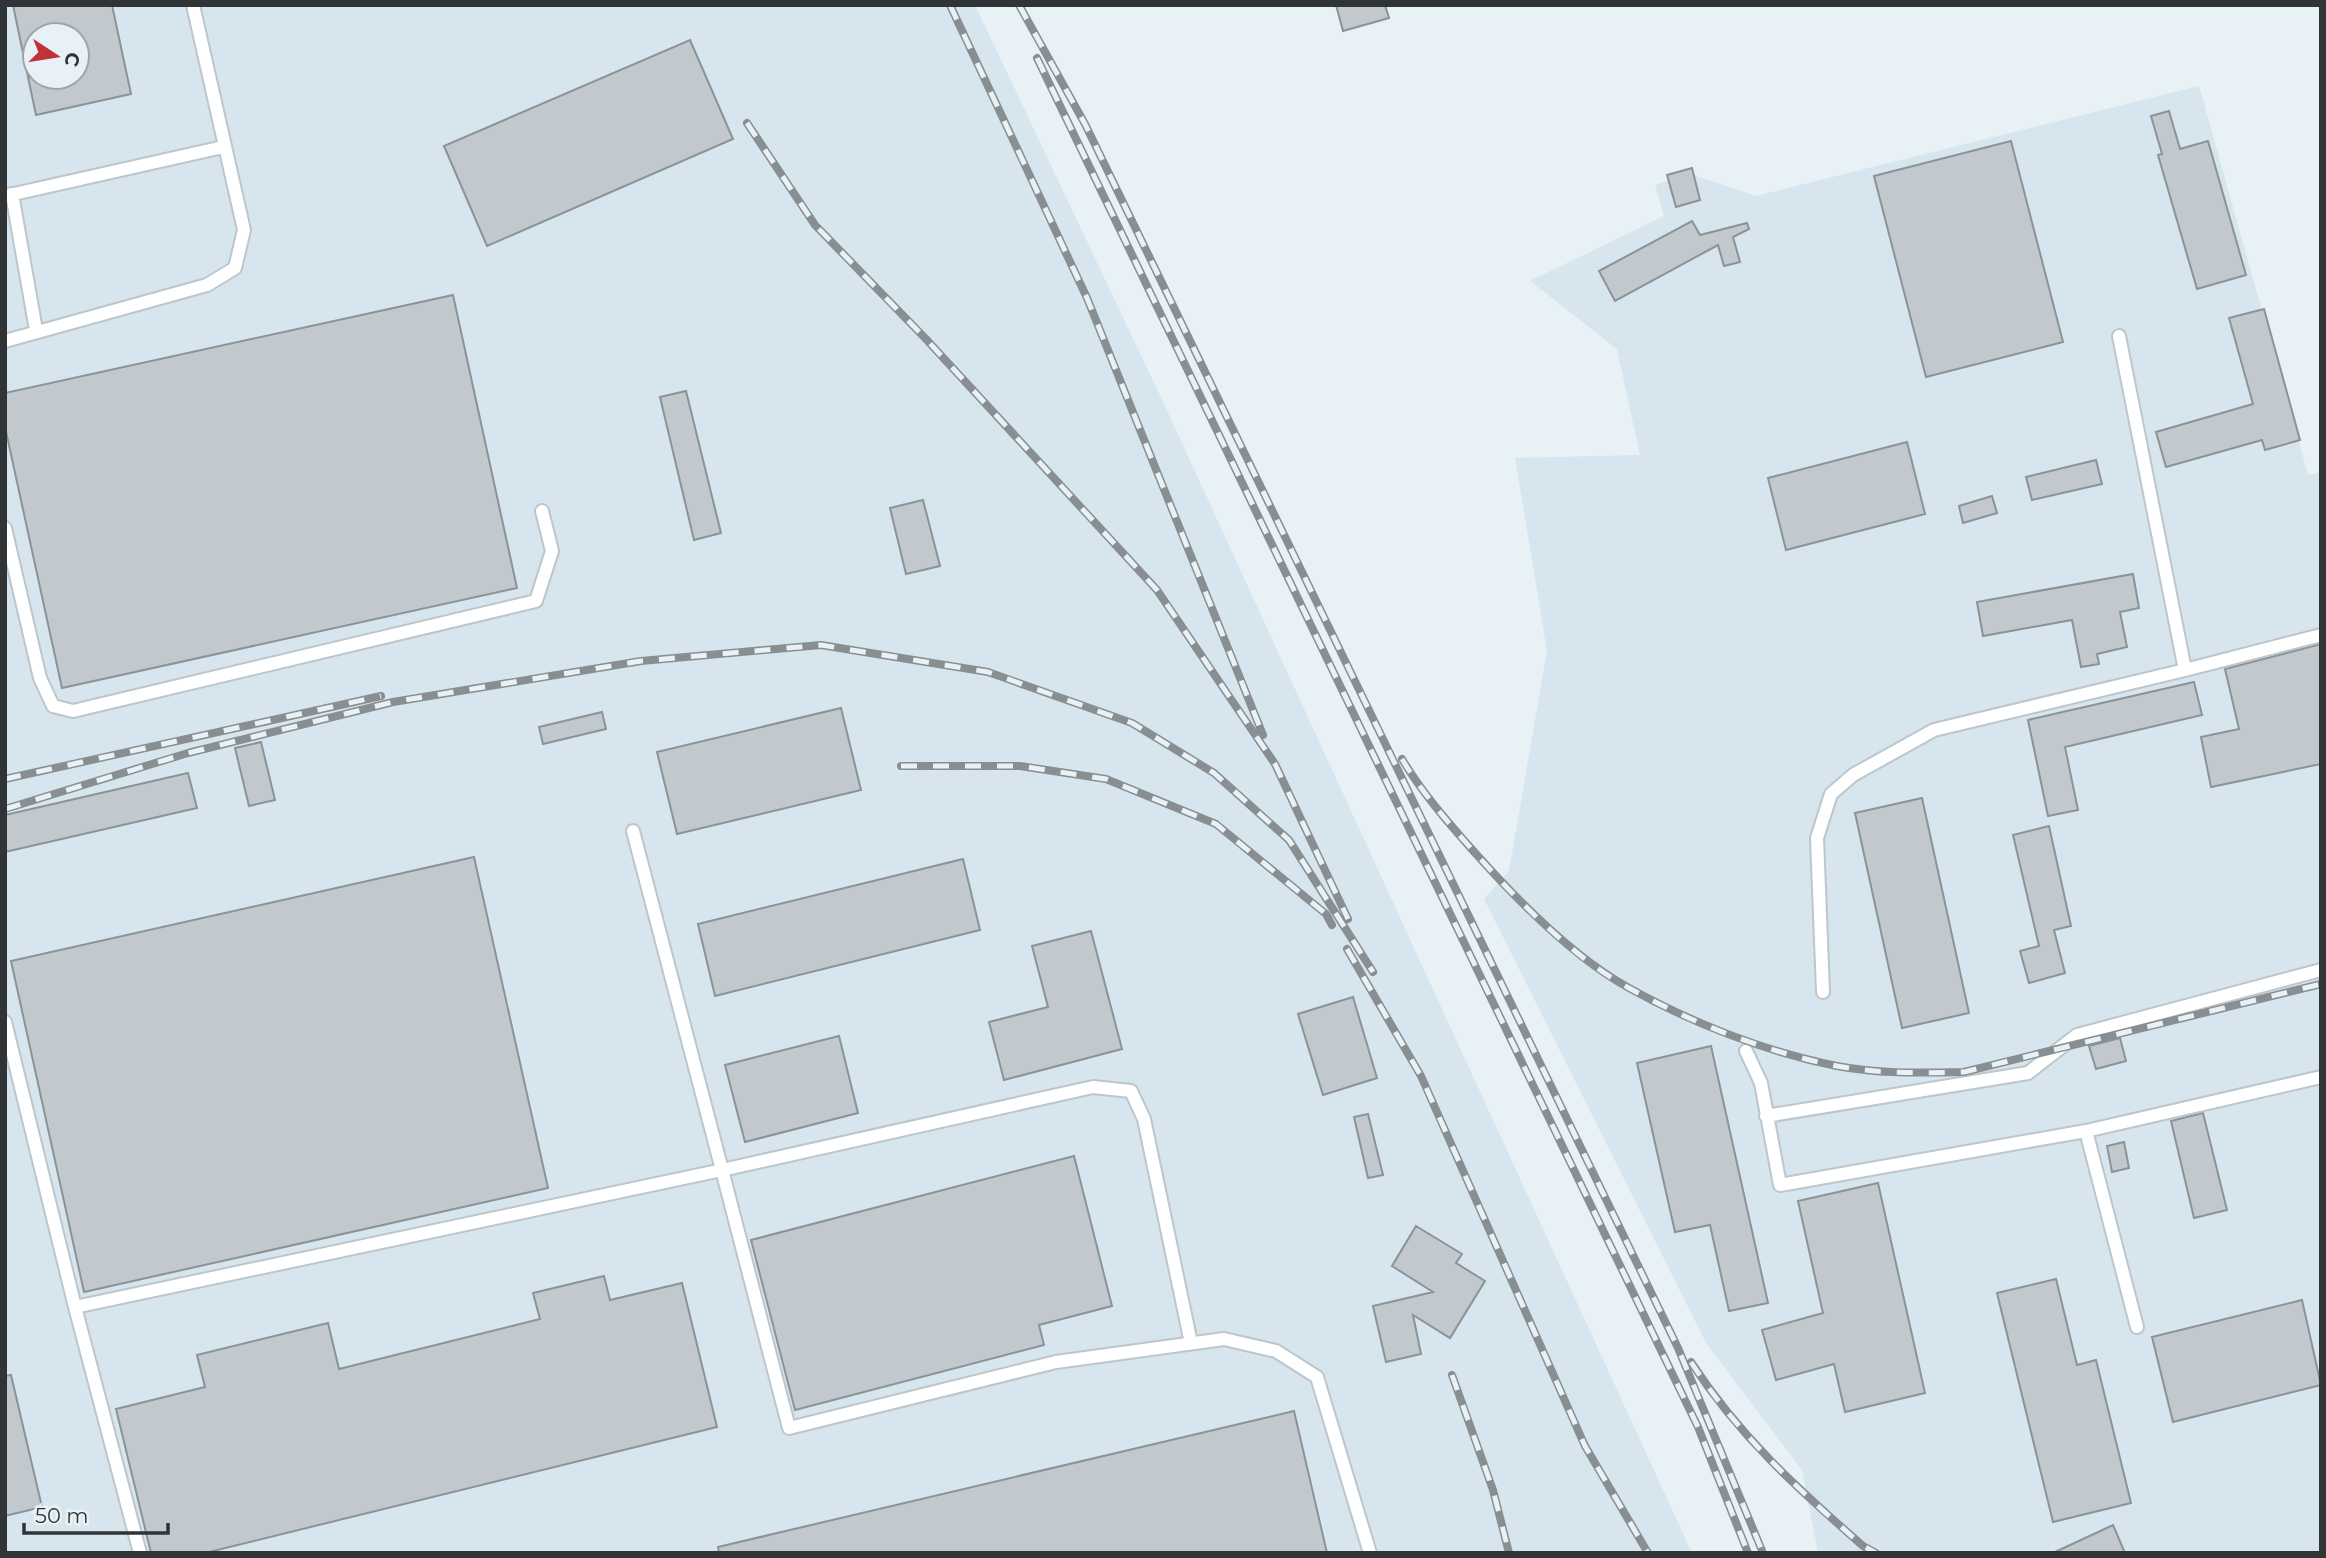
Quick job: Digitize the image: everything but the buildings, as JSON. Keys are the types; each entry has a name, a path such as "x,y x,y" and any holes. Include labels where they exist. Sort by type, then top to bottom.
{"lane":[{"path":"5,341 36,330 207,285 235,268 244,230 223,147 194,5"},
{"path":"36,330 9,195 223,147"},
{"path":"2119,336 2185,670"},
{"path":"5,528 40,678 53,706 73,711 536,600 552,551 542,511"},
{"path":"1823,992 1817,838 1831,794 1853,775 1934,730 2321,635"},
{"path":"633,831 789,1428 1056,1362 1224,1339 1276,1351 1317,1377 1370,1553"},
{"path":"1766,1116 2028,1073 2077,1035 2321,970"},
{"path":"5,1022 75,1307 141,1553"},
{"path":"1746,1051 1761,1083 1780,1185 2085,1131 2321,1077"},
{"path":"75,1307 722,1170 1093,1087 1131,1091 1144,1119 1191,1343"},
{"path":"2085,1131 2137,1327"}],"shaded area":[{"path":"5,5 975,5 1164,404 1692,1553 5,1553"},
{"path":"2199,86 2308,475 2321,472 2321,1553 1818,1553 1802,1470 1706,1343 1484,899 1509,871 1547,651 1515,458 1640,455 1617,349 1530,281 1664,216 1655,185 1688,173 1756,196"}],"railway":[{"path":"950,5 1087,298 1263,735"},
{"path":"1019,5 1085,124 1678,1348 1763,1553"},
{"path":"1037,58 1698,1427 1748,1553"},
{"path":"747,123 815,225 925,338 1157,590 1275,764 1348,919"},
{"path":"5,809 188,753 393,702 641,661 821,645 988,672 1132,723 1214,773 1289,840 1373,972"},
{"path":"5,779 381,696"},
{"path":"1402,759 1437,809 1493,873 1548,928 1608,976 1678,1013 1730,1035 1810,1060 1869,1070 1964,1072 2321,984"},
{"path":"901,766 1020,766 1106,779 1216,824 1326,914 1332,925"},
{"path":"1347,949 1421,1076 1585,1446 1648,1553"},
{"path":"1691,1362 1729,1414 1770,1460 1863,1546 1876,1553"},
{"path":"1452,1375 1493,1490 1509,1553"}]}
